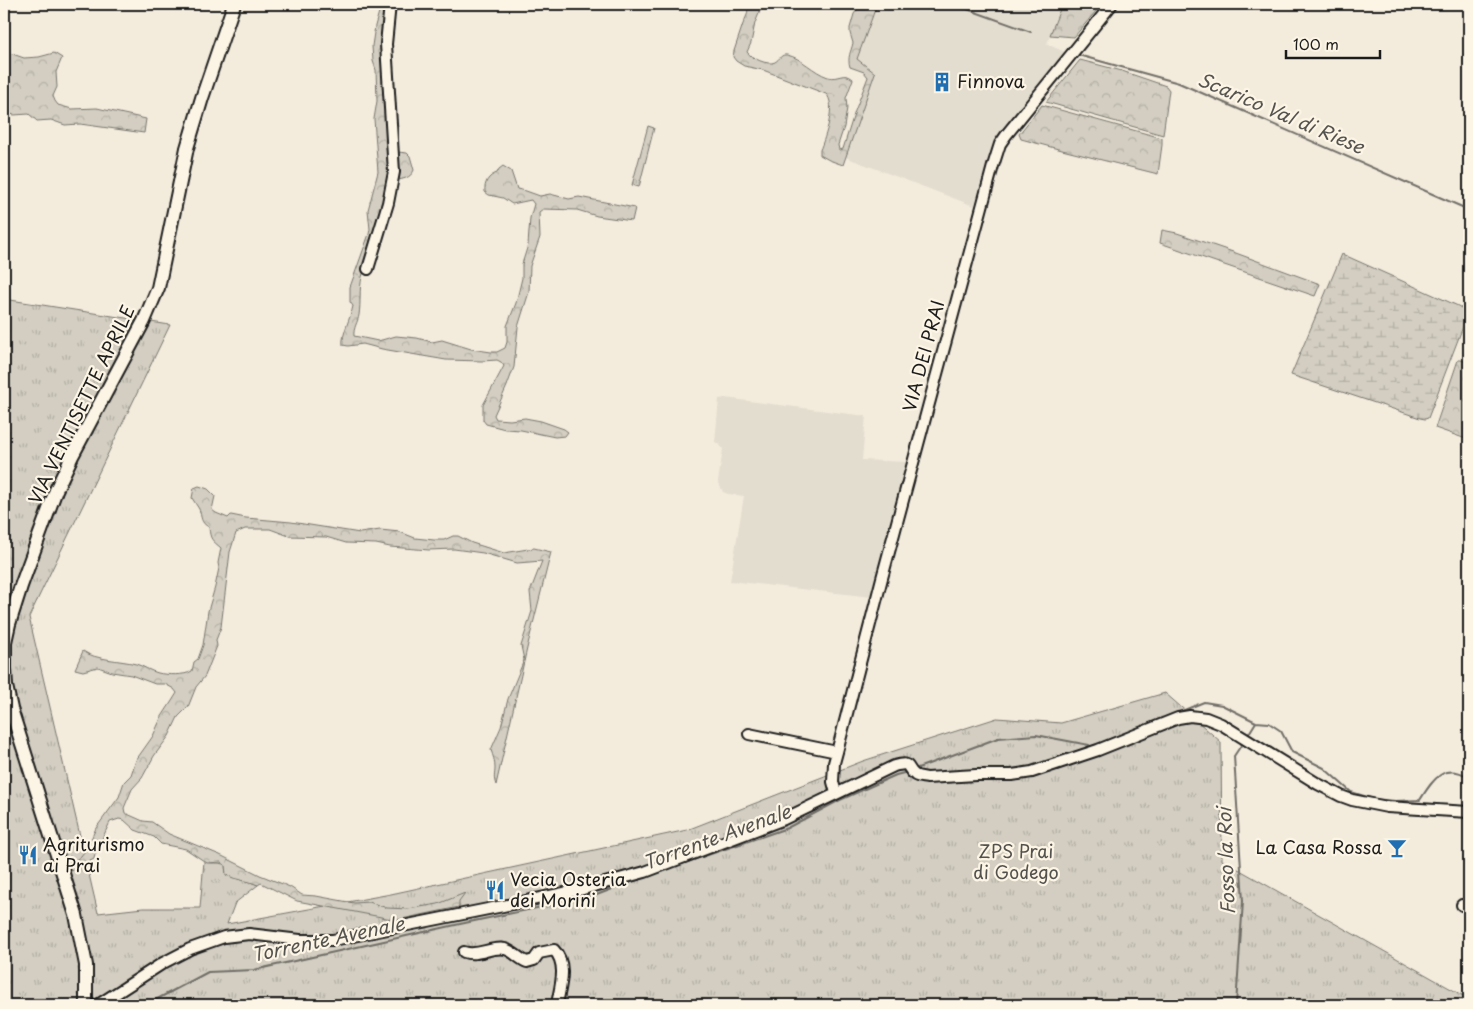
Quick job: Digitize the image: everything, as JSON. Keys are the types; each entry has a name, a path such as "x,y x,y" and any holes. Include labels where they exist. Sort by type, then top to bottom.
{"main road":[{"name":"VIA VENTISETTE APRILE","path":"86,1005 86,965 76,915 11,709 6,686 5,642 21,586 56,490 72,456 144,321 158,288 187,148 234,4"}],"street":[{"path":"368,269 388,203 394,172 386,44 390,4"},
{"name":"VIA DEI PRAI","path":"836,793 833,782 834,763 929,402 1000,144 1112,4"},
{"path":"98,1005 163,963 190,949 224,937 249,934 300,940 333,940 583,889 645,872 784,819 901,764 911,769 920,777 927,778 1012,775 1032,772 1098,750 1178,718 1190,716 1226,726 1324,788 1352,800 1387,807 1469,812"},
{"path":"749,734 837,752"},
{"path":"464,952 470,954 506,949 527,962 534,960 539,952 554,950 558,954 562,968 558,1000"}],"shaded area":[{"path":"877,4 1062,4 1047,44 1067,53 993,153 974,206 845,157 875,73 857,60"},
{"path":"725,398 866,416 862,460 907,462 872,597 730,581 744,496 723,492 718,482 723,449 715,442 719,399"}],"green space":[{"path":"379,4 388,4 398,152 407,153 410,156 414,170 406,178 394,180 362,277 359,315 354,336 378,341 396,336 432,342 442,340 471,349 491,352 497,352 505,348 507,326 516,303 522,278 522,264 528,245 530,218 534,204 531,200 512,204 503,198 489,195 485,192 487,180 503,166 511,171 517,189 540,196 550,194 569,199 579,197 635,208 632,221 597,216 577,210 543,209 539,212 540,237 530,266 529,292 518,327 514,367 494,415 496,419 525,418 541,421 564,429 568,432 565,436 555,437 486,424 483,420 483,405 504,366 497,360 446,360 363,344 343,345 343,337 353,306 350,302 350,287 369,234 368,210 378,172 374,119 377,101 376,70 372,46"},
{"path":"749,4 763,4 755,23 747,52 752,57 760,61 772,63 787,55 798,59 828,77 847,76 853,79 846,98 847,108 844,127 838,145 839,150 843,149 868,77 864,72 850,67 849,57 853,43 850,28 854,14 861,4 877,4 857,59 875,73 843,165 820,155 830,113 829,99 826,94 763,70 744,66 733,57"},
{"path":"1062,4 1102,4 1074,37 1050,35"},
{"path":"4,51 24,58 54,53 62,58 56,72 57,87 53,96 58,105 72,109 97,108 146,119 144,133 80,124 65,125 51,120 37,121 29,114 14,115 4,112"},
{"path":"1080,60 1122,71 1166,86 1169,90 1163,135 1046,102"},
{"path":"1042,105 1162,138 1158,174 1021,139 1019,134"},
{"path":"648,126 654,128 639,187 632,185"},
{"path":"1162,230 1177,233 1233,252 1320,284 1315,296 1160,243"},
{"path":"1342,254 1458,306 1467,312 1428,418 1420,418 1291,375"},
{"name":"ZPS Prai di Godego","path":"4,299 170,325 29,617 98,913 143,908 200,908 204,861 225,865 226,874 233,878 258,885 235,903 227,924 391,894 687,830 863,761 997,718 1061,723 1165,693 1221,742 1222,860 1469,999 1469,1005 4,1005"},
{"path":"1458,360 1469,363 1469,440 1435,428"},
{"path":"199,486 208,489 215,496 212,510 228,518 231,515 360,533 380,530 400,532 415,538 434,540 444,540 458,536 472,543 504,553 534,548 551,552 496,785 494,778 495,763 491,750 501,727 508,699 524,660 521,646 532,611 530,592 542,561 517,563 483,553 454,549 429,550 376,544 346,543 326,537 289,536 270,529 245,529 236,533 230,552 221,627 216,640 217,646 205,676 196,687 188,707 178,717 169,736 154,756 142,778 132,789 124,808 125,813 143,821 152,822 169,834 290,887 302,895 354,903 369,902 387,908 408,909 438,904 465,893 459,901 459,907 397,920 297,901 261,883 258,885 230,877 226,875 225,865 221,862 207,863 186,849 161,844 154,837 135,830 124,820 119,819 110,822 94,859 71,871 68,863 81,856 87,848 96,828 119,797 124,782 131,775 136,760 153,736 161,718 177,693 165,684 155,684 131,675 112,672 98,667 83,671 75,669 83,651 101,658 136,664 161,674 170,675 192,671 194,662 198,659 203,645 208,611 219,568 221,548 212,539 209,527 203,522 199,509 192,498 194,488"}],"waterway":[{"name":"Scarico Val di Riese","path":"953,4 1031,32"},
{"name":"Scarico Val di Riese","path":"1078,55 1179,83 1469,210"},
{"name":"Torrente Avenale","path":"1177,713 1204,702 1222,705 1256,722 1269,723 1281,731 1292,752 1324,768 1351,792 1374,799 1395,801 1420,800 1434,780 1445,772 1452,771 1469,777"},
{"name":"Fosso la Roi","path":"1248,735 1256,722"},
{"name":"Torrente Avenale","path":"915,769 998,738 1036,735 1089,745"},
{"name":"Fosso la Roi","path":"1236,1005 1243,901 1234,756 1244,741"},
{"name":"Torrente Avenale","path":"658,872 787,828 840,800 896,775 908,772"},
{"name":"Torrente Avenale","path":"146,1005 208,972 254,970 594,896 644,877"}],"place":[{"name":"Finnova","path":"942,82"},
{"name":"La Casa Rossa","path":"1397,848"},
{"name":"Agriturismo ai Prai","path":"28,855"},
{"name":"Vecia Osteria dei Morini","path":"495,890"}]}
